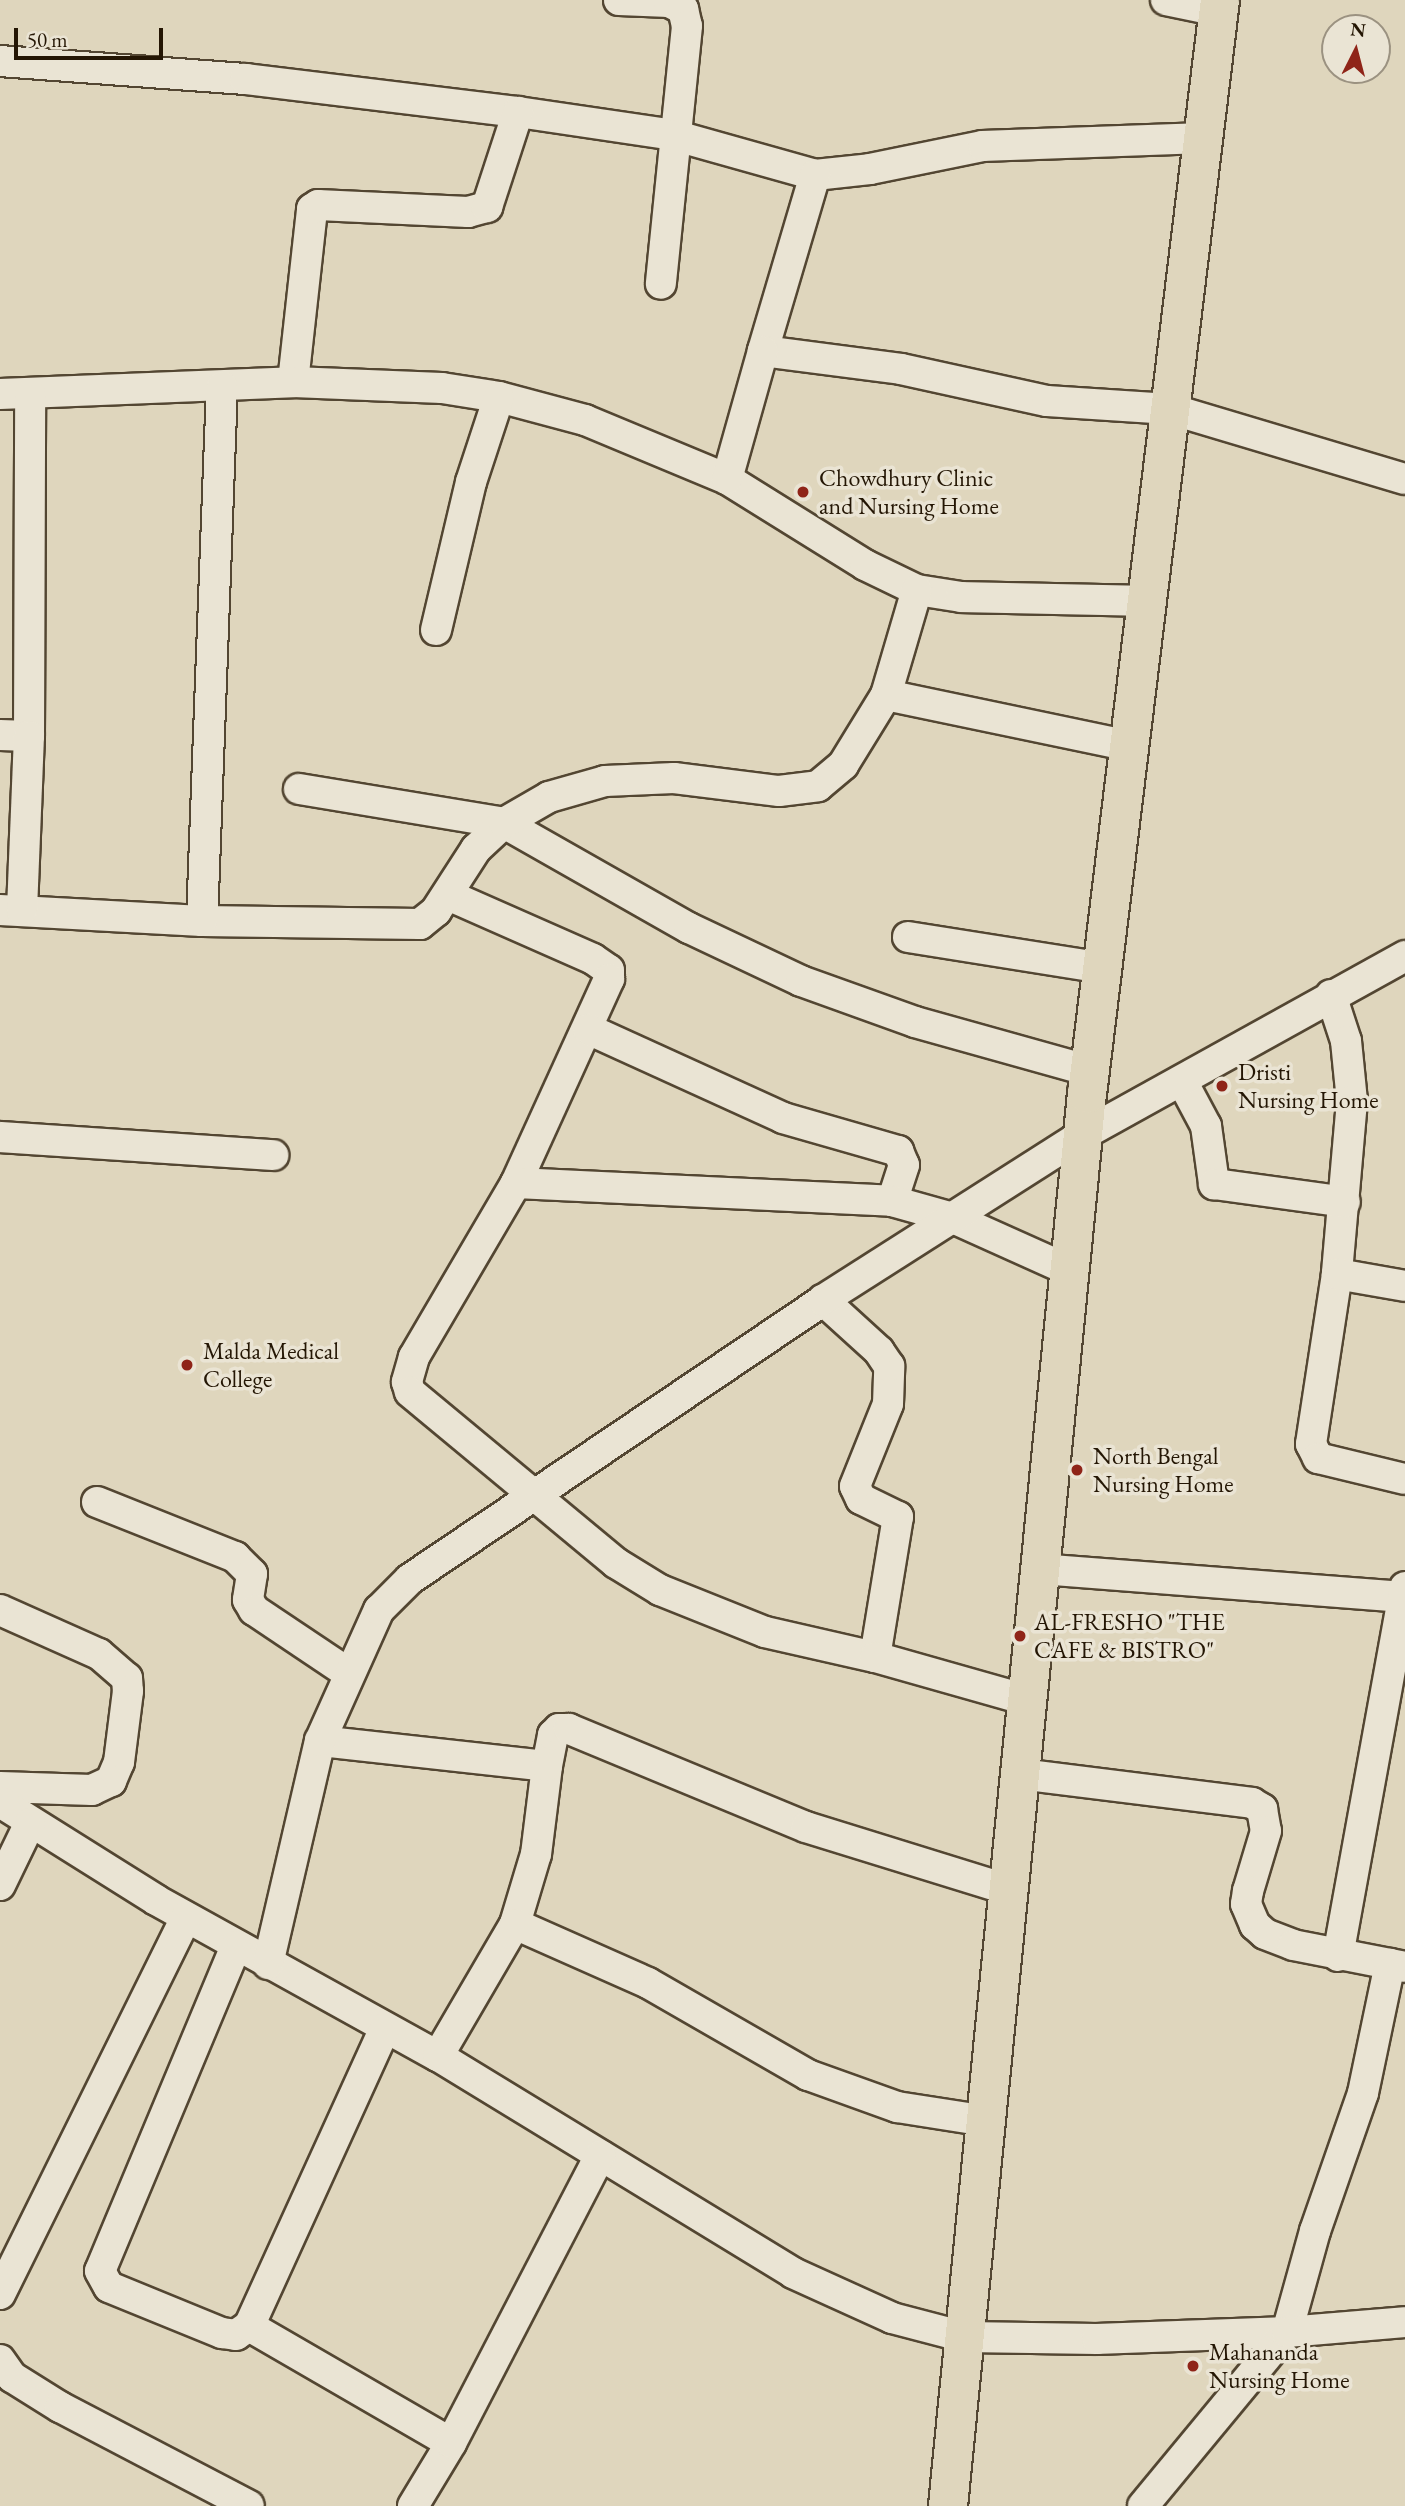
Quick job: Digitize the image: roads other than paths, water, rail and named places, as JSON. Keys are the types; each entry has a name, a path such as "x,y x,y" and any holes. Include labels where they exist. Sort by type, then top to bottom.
{"main road":[{"path":"948,2506 1090,1071 1219,5"}],"street":[{"path":"619,0 669,2 683,9 687,26 673,135 661,284"},
{"path":"1166,0 1219,5"},
{"path":"0,61 245,79 518,111 673,135 814,175 870,169 983,146 1203,138"},
{"path":"293,382 312,209 318,205 468,212 487,207 518,111"},
{"path":"727,480 814,175"},
{"path":"763,351 901,369 1047,401 1170,409 1405,479"},
{"path":"0,394 293,382 442,388 499,397 585,420 727,480 865,565 917,590 961,597 1148,601"},
{"path":"202,921 222,386"},
{"path":"30,394 15,736 11,910 202,921 402,927 420,924 448,895 476,849 503,823 549,797 605,781 674,778 779,791 818,786 843,765 886,695 917,590"},
{"path":"436,630 471,482 499,397"},
{"path":"886,695 1131,746"},
{"path":"299,789 503,823 689,928 801,981 915,1022 1090,1071"},
{"path":"448,895 603,964 610,979 516,1183 414,1357 407,1382 410,1392 616,1563 660,1590 765,1632 875,1657 1027,1700"},
{"path":"908,936 1102,968"},
{"path":"268,1964 320,1741 348,1672 379,1610 392,1595 822,1300 1084,1134 1405,956"},
{"path":"1331,995 1346,1041 1352,1101 1337,1274 1312,1453 1329,1462 1405,1479"},
{"path":"588,1029 772,1113 898,1151 904,1165 892,1201"},
{"path":"1182,1081 1206,1126 1214,1184 1345,1202"},
{"path":"0,1137 273,1155"},
{"path":"516,1183 892,1201 953,1218 1071,1271"},
{"path":"1337,1274 1405,1286"},
{"path":"822,1300 879,1350 889,1366 888,1404 855,1486 861,1499 898,1517 875,1657"},
{"path":"97,1502 235,1557 252,1574 248,1600 254,1610 348,1672"},
{"path":"1040,1569 1405,1594 1338,1956"},
{"path":"0,1610 99,1654 128,1678 119,1762 111,1781 92,1790 0,1787"},
{"path":"438,2056 515,1924 536,1854 547,1766 553,1735 559,1729 569,1729 806,1827 1010,1890"},
{"path":"320,1741 547,1766"},
{"path":"1020,1774 1252,1803 1262,1810 1266,1830 1248,1891 1247,1904 1255,1925 1277,1940 1338,1956 1398,1965 1363,2093 1315,2231 1287,2332 1143,2506"},
{"path":"0,1802 186,1917 438,2056 837,2296 934,2332 965,2337 1097,2340 1287,2332 1405,2322"},
{"path":"0,1885 30,1823"},
{"path":"0,2294 186,1917"},
{"path":"515,1924 648,1983 808,2076 897,2107 986,2122"},
{"path":"236,1946 100,2271 109,2287 222,2333 236,2335 249,2326 385,2028"},
{"path":"413,2506 451,2443 600,2155"},
{"path":"249,2326 451,2443"},
{"path":"0,2360 12,2377 60,2407 249,2506"}],"place":[{"name":"Chowdhury Clinic and Nursing Home","path":"803,492"},
{"name":"Dristi Nursing Home","path":"1222,1086"},
{"name":"Malda Medical College","path":"187,1365"},
{"name":"North Bengal Nursing Home","path":"1077,1470"},
{"name":"AL-FRESHO \"THE CAFE & BISTRO\"","path":"1020,1636"},
{"name":"Mahananda Nursing Home","path":"1193,2366"}]}
